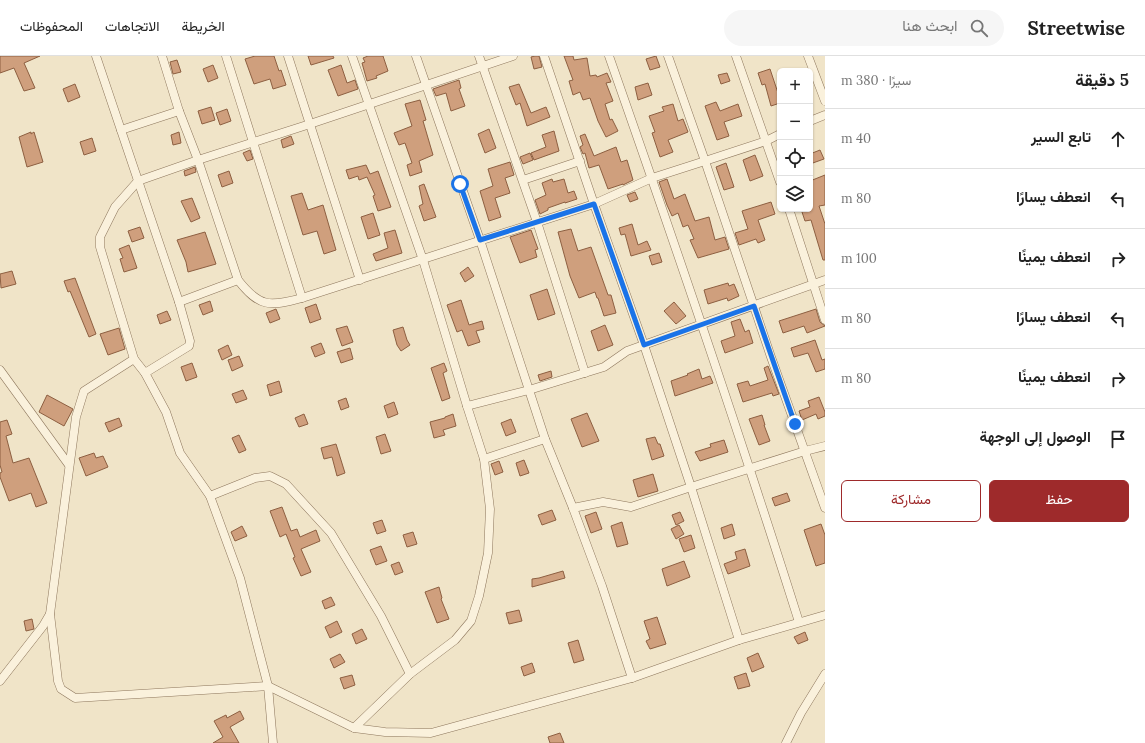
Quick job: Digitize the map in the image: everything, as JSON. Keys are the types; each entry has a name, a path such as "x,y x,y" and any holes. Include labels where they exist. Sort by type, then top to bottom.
{"street":[{"path":"96,56 190,341 189,346 145,373"},
{"path":"162,56 179,111 198,160 238,280 249,294 260,301 268,303 282,304 302,298 594,204 652,178 705,162 777,135"},
{"path":"226,56 302,298"},
{"path":"288,56 360,280"},
{"path":"352,56 423,260 484,459 490,509 488,553 479,596 471,621 455,640 410,674 354,728"},
{"path":"416,56 480,240 545,439 602,586 632,678"},
{"path":"479,56 523,180 585,373"},
{"path":"273,743 268,686 245,593 210,496 180,453 166,412 145,373 134,359 100,246 100,237 115,207 138,182 198,160 369,105 513,56"},
{"path":"544,56 644,345 691,487 739,640"},
{"path":"609,56 652,178 750,469 799,622"},
{"path":"668,56 825,508"},
{"path":"736,56 778,176"},
{"path":"808,56 825,101"},
{"path":"121,130 179,111"},
{"path":"813,120 825,115"},
{"path":"523,180 580,160"},
{"path":"790,212 825,320"},
{"path":"178,302 238,280"},
{"path":"467,406 529,390 604,367 627,351 825,280"},
{"path":"134,359 84,391 76,417 50,614 58,681 61,689 74,698 268,686 354,728 385,732 431,733 632,678 739,640 825,615"},
{"path":"0,370 69,465"},
{"path":"484,459 545,439"},
{"path":"573,508 603,502 631,507 805,451 825,446"},
{"path":"210,496 256,478 270,476 286,484 331,533 381,616 410,674"},
{"path":"0,681 43,626 50,614"},
{"path":"786,743 801,713 825,674"}],"building":[{"path":"0,56 40,56 24,63 35,88 24,91 14,68 0,73"},
{"path":"255,56 274,56 286,85 273,89 270,79 254,84 245,59"},
{"path":"308,56 333,56 334,58 311,65"},
{"path":"368,56 383,56 388,71 376,76 377,78 367,81 362,63 365,62 363,58"},
{"path":"539,56 542,67 534,69 531,57"},
{"path":"564,56 573,56 574,60 587,58 590,76 596,75 597,77 607,73 611,82 606,83 613,101 605,104 610,120 612,119 618,131 606,137 598,121 590,98 583,100 580,92 573,95 569,81 573,80"},
{"path":"656,56 660,67 650,70 646,59"},
{"path":"177,60 181,72 173,74 170,62"},
{"path":"213,65 218,78 208,82 203,69"},
{"path":"341,65 347,83 355,80 358,89 338,96 328,70"},
{"path":"770,69 777,90 777,104 771,106 765,84 762,85 758,73"},
{"path":"727,73 730,81 721,84 718,75"},
{"path":"459,80 461,88 459,89 465,106 451,111 446,93 436,96 433,89"},
{"path":"648,83 652,95 638,100 635,87"},
{"path":"75,84 80,97 68,102 63,89"},
{"path":"519,84 531,113 546,107 550,117 527,126 520,103 516,105 509,87"},
{"path":"420,100 426,120 423,121 433,155 419,161 422,172 410,176 407,165 412,163 405,143 399,145 394,133 412,126 405,104"},
{"path":"716,102 720,111 738,104 742,116 724,122 729,136 717,140 705,106"},
{"path":"673,104 678,121 683,119 688,132 668,140 673,152 660,157 652,133 655,132 649,116 664,111 662,107"},
{"path":"211,107 215,120 202,124 198,111"},
{"path":"227,109 231,121 220,125 216,113"},
{"path":"489,129 496,148 485,153 478,134"},
{"path":"554,131 559,151 534,160 531,153 546,147 542,135"},
{"path":"31,132 31,134 34,132 43,162 27,167 19,137"},
{"path":"179,132 181,143 173,145 171,135"},
{"path":"585,134 594,156 616,147 621,162 627,160 633,180 623,185 608,189 599,165 589,168 585,153 583,154 580,147 583,145 580,136"},
{"path":"291,136 294,144 283,148 281,140"},
{"path":"92,138 96,151 84,155 80,142"},
{"path":"250,150 253,159 247,161 243,153"},
{"path":"820,150 824,159 813,163 813,153"},
{"path":"530,153 533,160 523,164 520,157"},
{"path":"755,155 763,176 750,181 743,160"},
{"path":"510,162 514,175 505,178 510,193 495,198 501,217 489,221 480,191 493,186 488,169"},
{"path":"726,163 734,187 724,190 716,167"},
{"path":"366,165 370,174 378,171 391,207 378,211 373,196 375,195 367,177 359,180 358,176 349,179 346,170"},
{"path":"195,167 196,172 185,176 184,171"},
{"path":"229,171 233,183 222,187 218,175"},
{"path":"825,175 825,205 819,206 825,224 825,260 823,260 811,220 805,221 802,212 813,212 813,180"},
{"path":"552,179 553,182 564,179 568,193 574,191 577,199 548,208 548,210 540,214 535,200 546,195 542,183"},
{"path":"667,179 674,199 685,194 695,221 709,217 715,240 725,237 729,249 698,258 690,240 694,239 688,225 683,227 678,213 672,216 667,205 659,182"},
{"path":"424,184 436,217 424,221 419,206 423,204 419,186"},
{"path":"635,192 638,199 630,202 627,195"},
{"path":"302,193 308,210 323,205 336,250 324,254 317,231 303,235 291,196"},
{"path":"192,198 200,218 191,222 181,201"},
{"path":"771,202 775,214 758,220 765,240 758,243 756,239 739,245 735,233 748,229 742,211"},
{"path":"373,213 380,235 368,239 361,217"},
{"path":"632,224 638,245 647,241 651,250 631,256 625,234 621,235 619,228"},
{"path":"140,227 144,238 132,242 128,231"},
{"path":"571,229 578,251 591,247 608,295 611,295 616,313 604,316 595,292 579,298 570,276 558,232"},
{"path":"395,230 402,253 376,261 373,254 388,248 384,233"},
{"path":"531,230 538,249 535,250 537,257 520,263 510,237"},
{"path":"205,232 216,264 188,272 186,262 177,240"},
{"path":"129,245 137,268 124,272 120,259 123,258 119,249"},
{"path":"659,253 662,262 652,265 649,256"},
{"path":"468,267 474,276 465,282 460,273"},
{"path":"12,271 16,284 1,288 0,274"},
{"path":"75,278 96,334 89,337 70,291 68,292 64,281"},
{"path":"728,283 729,286 734,284 739,296 728,301 727,298 708,304 704,290"},
{"path":"547,289 555,314 538,320 530,295"},
{"path":"461,300 469,325 482,321 484,329 476,331 480,342 468,346 462,330 457,332 447,305"},
{"path":"210,301 213,311 203,315 199,305"},
{"path":"674,302 686,316 676,324 664,311"},
{"path":"316,304 321,319 310,323 305,308"},
{"path":"276,309 280,319 270,323 266,313"},
{"path":"816,309 820,322 825,326 807,333 804,326 783,333 779,321"},
{"path":"167,311 171,320 160,324 157,315"},
{"path":"740,319 745,332 749,330 753,343 725,353 721,341 735,336 731,322"},
{"path":"605,325 613,345 598,351 591,331"},
{"path":"347,326 353,342 342,346 336,329"},
{"path":"403,327 410,345 401,351 397,345 393,330"},
{"path":"119,328 125,349 108,355 100,334"},
{"path":"815,340 822,360 825,359 825,369 816,372 808,353 794,357 791,348"},
{"path":"321,343 325,353 315,357 311,347"},
{"path":"228,345 232,355 222,360 218,350"},
{"path":"350,348 353,359 341,363 337,352"},
{"path":"239,356 243,366 232,371 228,360"},
{"path":"192,363 197,377 186,381 181,367"},
{"path":"444,363 447,371 443,373 450,398 442,401 431,368"},
{"path":"768,366 779,394 773,396 772,393 743,402 737,384 748,381 750,386 768,380 764,368"},
{"path":"699,369 702,379 710,376 713,383 675,396 671,381"},
{"path":"551,371 552,377 540,381 538,375"},
{"path":"279,381 282,392 270,396 267,385"},
{"path":"243,390 247,399 236,403 232,394"},
{"path":"47,395 73,409 64,426 39,412"},
{"path":"819,397 825,412 825,416 818,419 816,414 802,420 799,411 810,407 808,401"},
{"path":"346,398 349,407 341,410 338,401"},
{"path":"394,402 398,414 388,418 384,406"},
{"path":"587,413 599,441 582,447 571,419"},
{"path":"304,414 308,424 299,427 295,418"},
{"path":"453,414 456,426 443,430 445,435 434,438 430,422"},
{"path":"762,415 770,441 759,445 749,419"},
{"path":"119,418 122,426 109,432 105,423"},
{"path":"511,419 516,432 506,436 501,423"},
{"path":"7,420 12,434 6,436 13,463 29,458 47,503 36,507 31,493 9,501 0,477 0,473 2,472 0,465 0,422"},
{"path":"385,434 391,451 381,454 376,437"},
{"path":"239,435 246,450 239,453 232,438"},
{"path":"655,437 658,444 660,444 664,456 652,460 646,439"},
{"path":"724,440 728,452 700,461 695,452 711,447 710,444"},
{"path":"336,444 345,473 337,476 332,457 324,459 321,448"},
{"path":"94,453 96,458 103,456 108,467 86,476 79,458"},
{"path":"524,460 529,473 520,476 516,463"},
{"path":"499,461 503,472 495,475 491,464"},
{"path":"653,474 658,491 638,497 633,480"},
{"path":"787,493 790,501 775,506 772,498"},
{"path":"282,507 291,531 297,529 300,537 316,530 320,541 301,549 311,572 301,576 293,558 295,557 286,534 280,537 270,511"},
{"path":"552,510 556,520 542,525 538,515"},
{"path":"596,512 602,529 591,533 585,516"},
{"path":"680,512 684,521 676,525 672,515"},
{"path":"382,520 386,531 377,534 373,523"},
{"path":"622,522 628,544 617,547 611,526"},
{"path":"732,524 735,535 724,539 721,528"},
{"path":"821,524 825,535 825,563 816,566 804,530"},
{"path":"679,525 684,534 676,539 671,529"},
{"path":"242,526 247,536 235,541 231,532"},
{"path":"413,532 417,544 407,547 403,535"},
{"path":"691,535 695,548 684,552 679,539"},
{"path":"381,546 387,561 376,565 370,550"},
{"path":"745,549 750,566 728,574 724,564 737,559 735,552"},
{"path":"684,561 690,577 667,586 662,569"},
{"path":"399,562 403,572 395,575 391,565"},
{"path":"563,571 565,578 532,587 532,579"},
{"path":"439,587 441,599 449,619 437,623 425,592"},
{"path":"331,597 335,605 325,609 322,601"},
{"path":"519,610 522,621 509,624 506,613"},
{"path":"657,617 666,644 650,649 646,641 650,639 644,621"},
{"path":"32,619 34,629 26,631 24,621"},
{"path":"337,621 342,632 330,638 325,627"},
{"path":"362,629 367,639 356,644 352,634"},
{"path":"805,632 808,640 798,644 794,637"},
{"path":"578,640 584,660 574,663 568,643"},
{"path":"758,653 764,667 752,672 747,658"},
{"path":"340,654 345,662 334,668 330,659"},
{"path":"532,663 535,672 524,676 521,667"},
{"path":"746,673 750,686 738,689 734,677"},
{"path":"352,675 355,685 344,689 340,678"},
{"path":"240,711 244,719 230,727 239,743 213,743 223,737 214,721 226,715 227,718"},
{"path":"560,733 564,743 550,743 548,737"}],"route":[{"path":"460,184 480,240 594,204 644,345 754,306 795,424"}]}
